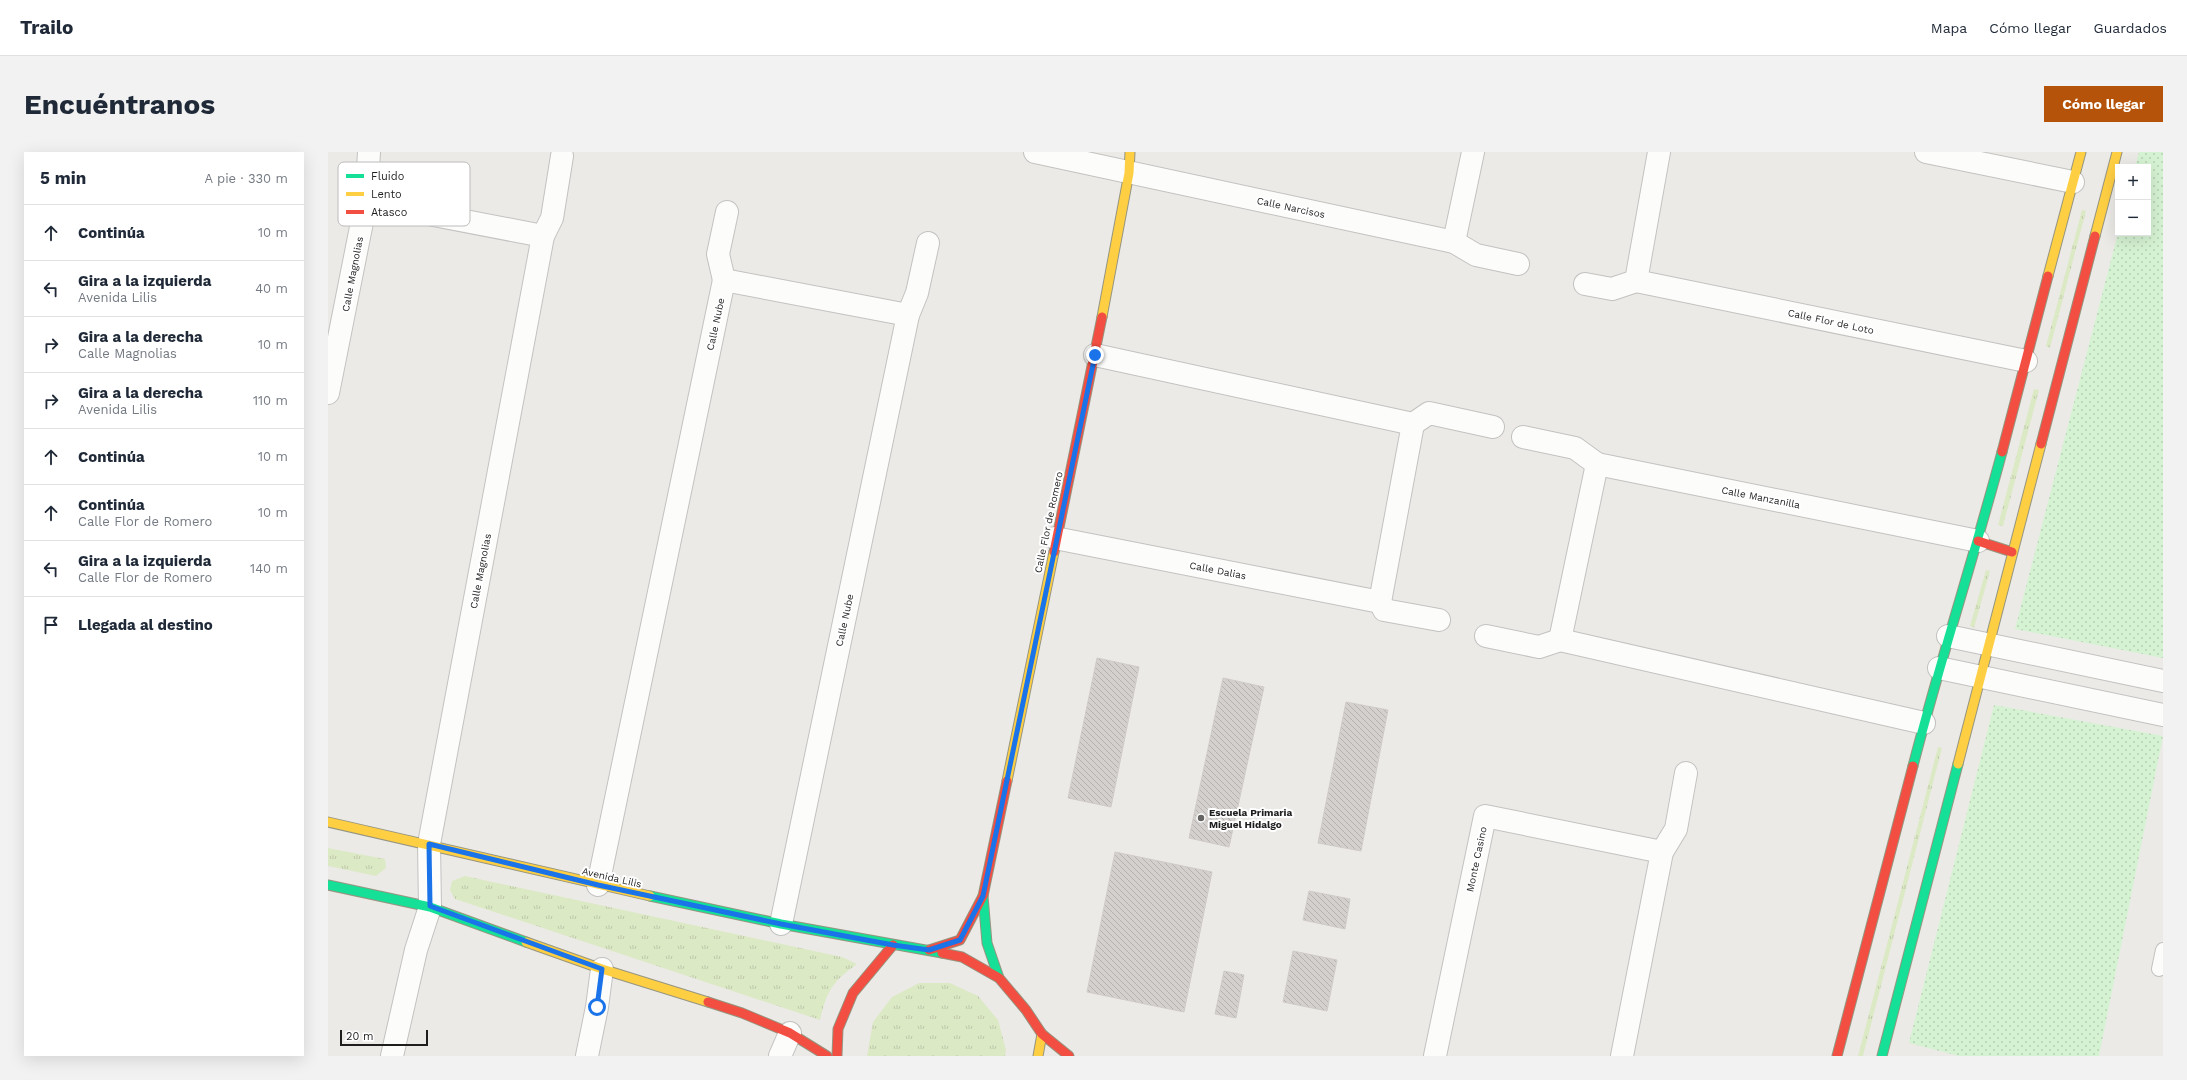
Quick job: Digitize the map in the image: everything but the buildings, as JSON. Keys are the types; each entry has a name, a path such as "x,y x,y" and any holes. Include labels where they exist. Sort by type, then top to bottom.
{"main road":[{"path":"1837,1056 1939,668 1978,541 2029,362 2076,183 2081,152"},
{"path":"1882,1056 2012,552 2056,370 2102,192 2116,152"},
{"name":"Calle Flor de Romero","path":"929,950 960,940 983,896 1055,538 1095,355 1130,162"},
{"path":"1978,541 2012,552"},
{"name":"Avenida Lilis","path":"328,822 429,844 598,885 781,924 962,957 999,978"},
{"path":"328,885 430,906 602,969 742,1013 790,1033 827,1056"},
{"name":"Calle Flor de Romero","path":"983,896 987,943 999,978"},
{"path":"837,1056 838,1029 854,993 893,945"},
{"path":"999,978 1026,1010 1042,1034 1069,1056"},
{"path":"1038,1056 1042,1034"}],"street":[{"name":"Calle Magnolias","path":"368,162 369,152"},
{"name":"Calle Narcisos","path":"1035,152 1130,162 1454,242 1476,255 1518,264"},
{"path":"1454,242 1473,152"},
{"path":"1585,284 1612,289 1636,281 1659,152"},
{"path":"1926,152 2076,183"},
{"name":"Calle Magnolias","path":"392,1056 416,950 430,906 429,844 543,236 552,218 562,156"},
{"name":"Calle Nube","path":"598,885 724,280 718,254 727,212"},
{"path":"470,222 543,236"},
{"name":"Calle Magnolias","path":"328,393 361,226"},
{"name":"Calle Nube","path":"781,924 908,316 917,293 928,243"},
{"path":"724,280 908,316"},
{"name":"Calle Flor de Loto","path":"1636,281 2029,362"},
{"path":"1095,355 1413,424"},
{"path":"1380,602 1413,424 1429,413 1493,427"},
{"name":"Calle Manzanilla","path":"1523,437 1575,448 1597,464 1978,541"},
{"path":"1560,640 1597,464"},
{"name":"Calle Dalias","path":"1055,538 1380,602 1384,610 1439,620"},
{"path":"1486,636 1539,647 1560,640 1924,723"},
{"path":"1948,636 1988,643 2163,681"},
{"path":"1939,668 2163,715"},
{"path":"1622,1056 1662,852 1676,829 1686,773"},
{"name":"Monte Casino","path":"1435,1056 1485,816 1662,852"},
{"path":"587,1056 597,1007 602,969"},
{"path":"780,1056 790,1033"}],"lane":[{"path":"2159,970 2163,950"}],"green space":[{"path":"2139,152 2163,152 2163,658 2015,629 2117,236 2151,236 2151,164 2136,164"},
{"path":"2082,210 2086,211 2050,348 2046,346"},
{"path":"2034,389 2039,390 2003,526 1998,525"},
{"path":"1986,570 1990,571 1974,628 1970,626"},
{"path":"1994,705 2163,736 2099,1056 1959,1056 1909,1043"},
{"path":"1938,747 1942,748 1863,1056 1858,1056"},
{"path":"328,848 385,859 386,868 376,876 328,866"},
{"path":"465,876 842,957 857,964 836,982 828,994 820,1020 455,899 450,890 452,881"},
{"path":"919,983 950,983 978,996 998,1020 1006,1050 1005,1056 867,1056 873,1022 892,997"}],"traffic: fast":[{"path":"1913,766 1934,687 2002,452"},
{"path":"1882,1056 1958,764"},
{"path":"328,885 430,907 526,942"},
{"path":"650,896 781,924 942,953"},
{"path":"983,896 987,943 999,978"}],"traffic: slow":[{"path":"1102,317 1129,173 1130,152"},
{"path":"2048,276 2081,152"},
{"path":"2095,236 2117,152"},
{"path":"1958,764 2041,444"},
{"path":"1007,781 1054,552"},
{"path":"328,822 650,896"},
{"path":"526,942 602,969 708,1002"},
{"path":"1038,1056 1042,1034"}],"traffic: jam":[{"path":"2041,444 2095,236"},
{"path":"2002,452 2048,276"},
{"path":"1054,552 1102,317"},
{"path":"1978,541 2012,552"},
{"path":"1837,1056 1913,766"},
{"path":"929,950 960,940 983,896 1007,781"},
{"path":"837,1056 838,1029 853,993 893,945"},
{"path":"942,953 962,957 999,978 1026,1010 1042,1034 1069,1056"},
{"path":"708,1002 742,1013 790,1033 827,1056"}],"place":[{"name":"Escuela Primaria Miguel Hidalgo","path":"1201,818"}],"route":[{"path":"597,1007 602,969 430,906 429,844 598,885 781,924 893,945 929,950 960,940 983,896 1055,538 1095,355"}]}
